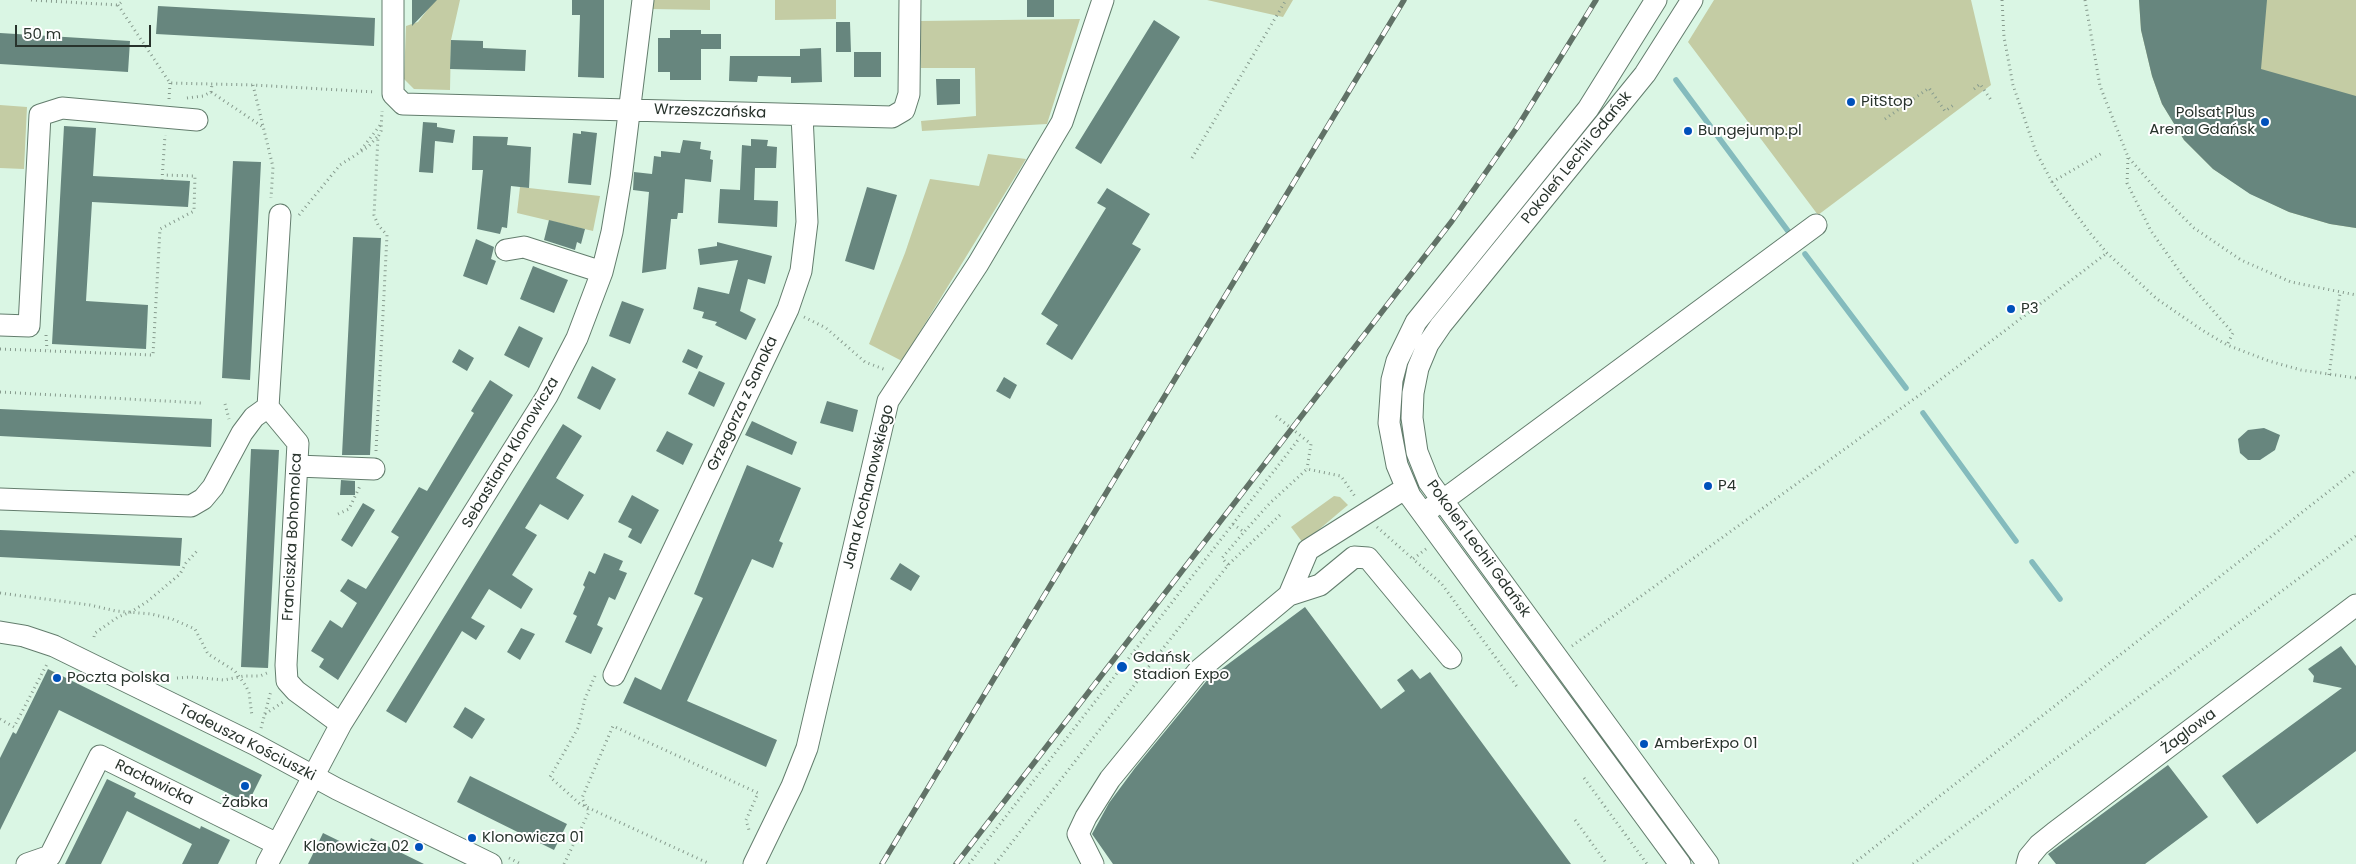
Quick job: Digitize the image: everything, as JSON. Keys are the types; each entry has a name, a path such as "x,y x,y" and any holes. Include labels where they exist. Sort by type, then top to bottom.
{"street":[{"path":"393,0 393,97"},
{"name":"Sebastiana Klonowicza","path":"268,864 312,776 341,724 547,396 577,338 602,272 621,178 628,109 643,0"},
{"name":"Wrzeszczańska","path":"393,97 628,109 892,117 904,110 909,94 910,0"},
{"name":"Jana Kochanowskiego","path":"754,864 792,786 807,748 888,401 978,264 1062,122 1103,0"},
{"name":"Pokoleń Lechii Gdańsk","path":"1656,0 1588,109 1416,322 1406,341 1392,380 1389,423 1392,448 1406,488 1422,513 1680,864"},
{"name":"Pokoleń Lechii Gdańsk","path":"1692,0 1644,74 1441,325 1428,344 1418,368 1413,393 1412,418 1417,452 1422,468 1442,501 1708,864"},
{"path":"1641,24 1667,41"},
{"path":"0,325 29,326 40,115 62,108 197,120"},
{"name":"Grzegorza z Sanoka","path":"606,672 788,309 801,271 807,222 802,115"},
{"path":"0,500 191,506 203,499 213,487 242,433 254,417 268,407 289,216"},
{"path":"1422,513 1442,501 1816,225"},
{"path":"506,250 524,247 602,272"},
{"name":"Franciszka Bohomolca","path":"268,407 298,443 286,665 287,681 296,691 341,724"},
{"path":"297,466 370,469"},
{"path":"1289,595 1308,550 1365,512 1406,488"},
{"path":"1085,862 1078,834 1110,778 1199,670 1289,595 1320,585 1354,557 1368,558 1451,658"},
{"name":"Żaglowa","path":"2027,864 2034,851 2054,833 2356,605"},
{"name":"Tadeusza Kościuszki","path":"0,632 24,636 54,646 254,744 312,776 491,864"},
{"name":"Racławicka","path":"27,864 50,856 100,756 278,844"},
{"path":"1652,826 1670,812"}],"path":[{"path":"31,0 118,5 124,0"},
{"path":"1192,158 1286,0"},
{"path":"2002,0 2004,36 2013,85 2036,152 2052,182 2107,253 2157,299 2227,345 2268,361 2329,375 2356,378"},
{"path":"2085,0 2100,86 2128,157 2194,228 2241,260 2290,282 2356,295"},
{"path":"118,5 170,83 169,99 203,96 212,92"},
{"path":"170,83 212,84 393,97 381,124 378,137 374,215 378,226 387,235 370,469 349,509 338,514"},
{"path":"212,84 212,92"},
{"path":"1974,89 1980,84 1991,100"},
{"path":"1885,119 1929,88 1945,111 1955,104"},
{"path":"212,92 263,127"},
{"path":"359,152 381,124"},
{"path":"289,216 340,165 368,147 378,137"},
{"path":"2052,182 2104,152"},
{"path":"2128,157 2127,183 2151,231 2185,279 2233,333 2227,345"},
{"path":"0,349 153,355 160,229 194,211 195,176 163,175"},
{"path":"1568,648 1932,386 2107,253"},
{"path":"2329,375 2340,293"},
{"path":"788,309 826,328 865,362 884,370 906,375"},
{"path":"0,392 201,404"},
{"path":"1228,565 1222,558 1270,503 1307,469 1311,444 1276,416"},
{"path":"969,864 1298,440"},
{"path":"1307,469 1341,476 1374,524 1441,583 1518,688"},
{"path":"1852,864 2356,470"},
{"path":"995,864 1228,565 1280,514"},
{"path":"1233,524 1244,532"},
{"path":"1913,864 2356,536"},
{"path":"1413,559 1427,548"},
{"path":"94,637 95,633 118,617 131,612 180,574 186,563 198,551"},
{"path":"1441,583 1449,577"},
{"path":"0,593 165,617 195,629 208,654 235,671 239,677 249,693 252,716"},
{"path":"1471,624 1475,621"},
{"path":"0,720 14,727 50,659"},
{"path":"177,678 191,677 211,680 260,676 273,670"},
{"path":"606,672 585,699 578,728 550,777 580,804 710,864"},
{"path":"259,734 272,687"},
{"path":"564,864 589,812 582,798 589,789 613,726 758,792 746,820 750,834"},
{"path":"605,745 610,747"},
{"path":"1584,778 1647,864"},
{"path":"1575,820 1607,864"}],"green space":[{"path":"429,0 460,0 451,40 450,90 414,89 404,79 406,26 418,22 428,9"},
{"path":"653,0 710,0 710,10 652,9"},
{"path":"775,0 836,0 836,19 775,20"},
{"path":"1207,0 1293,0 1283,17"},
{"name":"PitStop","path":"1714,0 1971,0 1991,85 1818,215 1688,42"},
{"name":"Polsat Plus Arena Gdańsk","path":"2139,0 2356,0 2356,228 2330,224 2289,212 2251,194 2213,169 2184,140 2162,104 2152,76 2141,30"},
{"path":"1080,19 1047,124 922,131 921,121 976,116 975,68 921,68 920,21"},
{"path":"0,105 27,107 24,169 0,168"},
{"path":"988,154 1026,159 902,361 869,344 905,253 930,179 979,186"},
{"path":"520,187 600,196 593,231 517,213"},
{"path":"1334,496 1340,497 1348,505 1303,543 1291,527"}],"building":[{"path":"412,0 437,0 412,26"},
{"path":"572,0 604,0 604,78 578,77 580,15 572,15"},
{"path":"1027,0 1054,0 1054,17 1027,17"},
{"name":"Polsat Plus Arena Gdańsk","path":"2139,0 2267,0 2261,69 2356,96 2356,228 2330,224 2289,212 2250,194 2213,169 2184,140 2162,104 2152,76 2141,30"},
{"path":"158,6 375,18 374,46 156,34"},
{"path":"1154,20 1180,37 1101,164 1075,148"},
{"path":"836,22 850,22 851,52 836,52"},
{"path":"670,30 701,30 701,34 721,34 721,49 701,49 701,80 670,80 670,72 658,72 658,38 670,38"},
{"path":"0,33 130,41 128,72 0,64"},
{"path":"451,40 483,41 483,48 526,50 525,71 450,69"},
{"path":"821,48 822,82 791,83 791,77 758,76 757,82 729,81 730,56 800,56 800,49"},
{"path":"854,52 881,52 881,77 854,77"},
{"path":"936,79 960,79 960,104 937,105"},
{"path":"423,122 437,123 437,127 455,130 453,143 435,141 433,173 419,172"},
{"path":"64,126 96,128 93,176 190,181 188,207 92,202 86,301 148,305 146,349 52,344"},
{"path":"581,131 597,133 591,185 568,183 573,133 581,134"},
{"path":"473,136 508,137 507,145 531,147 529,188 511,186 507,228 502,227 500,234 477,229 483,170 472,170"},
{"path":"751,139 768,140 767,146 777,147 776,168 755,168 754,200 778,201 777,227 718,223 720,189 740,190 742,145 751,146"},
{"path":"683,140 701,142 700,149 711,151 710,159 713,160 711,182 685,179 683,213 678,213 677,219 671,219 666,269 642,273 649,192 633,190 634,172 652,174 654,156 661,157 661,151 680,153"},
{"path":"233,161 261,162 250,380 222,378"},
{"path":"867,187 897,195 874,270 845,261"},
{"path":"1107,188 1150,214 1132,244 1141,249 1072,360 1046,344 1058,325 1041,314 1106,208 1097,203"},
{"path":"549,220 585,229 581,244 577,242 575,250 544,240"},
{"path":"353,237 381,238 370,455 342,455"},
{"path":"476,239 494,247 491,259 496,261 487,285 463,276"},
{"path":"717,242 772,256 765,284 748,279 740,311 756,319 746,340 715,325 717,322 702,318 704,312 693,309 698,287 729,294 738,260 700,265 698,249 717,246"},
{"path":"533,266 568,280 554,313 520,299"},
{"path":"622,301 644,309 630,344 609,336"},
{"path":"519,326 543,338 529,368 504,355"},
{"path":"459,349 474,358 467,371 452,362"},
{"path":"688,349 703,356 697,369 682,362"},
{"path":"592,366 616,379 600,410 577,398"},
{"path":"699,371 725,383 714,407 688,394"},
{"path":"1004,377 1017,385 1010,399 996,391"},
{"path":"490,380 513,395 338,680 319,667 324,659 311,651 330,620 342,628 357,603 340,591 348,579 366,589 399,537 391,532 419,487 427,491 474,413 471,411"},
{"path":"827,401 858,410 853,432 820,423"},
{"path":"0,409 212,419 211,447 0,436"},
{"path":"752,421 797,442 792,455 745,435"},
{"path":"563,424 582,436 556,478 584,495 568,520 540,504 525,528 537,535 512,575 533,589 521,609 489,589 471,618 485,626 476,640 462,631 406,723 386,711"},
{"path":"2264,428 2280,435 2275,450 2260,460 2248,460 2240,453 2238,439 2248,430"},
{"path":"667,431 693,444 683,465 656,451"},
{"path":"251,449 279,450 268,668 241,667"},
{"path":"747,465 801,488 779,541 783,543 773,568 752,559 687,701 777,740 766,767 623,703 635,677 661,690 703,598 694,594"},
{"path":"341,480 355,481 355,495 340,495"},
{"path":"632,495 659,510 641,544 628,537 632,529 618,522"},
{"path":"363,503 375,510 352,547 341,540"},
{"path":"0,530 182,538 180,566 0,557"},
{"path":"604,553 623,561 619,570 627,573 615,600 609,597 597,625 603,628 591,654 565,642 577,616 573,614 585,587 583,585 589,571 595,574"},
{"path":"900,563 920,576 911,591 890,579"},
{"path":"1305,607 1381,709 1405,691 1397,680 1412,669 1420,679 1430,672 1571,864 1113,864 1092,834 1109,803 1135,768 1208,679"},
{"path":"521,628 535,634 520,660 507,652"},
{"path":"2341,646 2356,666 2356,751 2257,824 2222,776 2342,688 2313,682 2314,676 2308,669"},
{"path":"48,669 262,775 248,803 59,710 0,830 0,758 13,732 16,734"},
{"path":"465,707 485,719 472,739 453,727"},
{"path":"2168,765 2208,817 2145,864 2056,864 2048,854"},
{"path":"470,776 567,824 554,850 457,802"},
{"path":"107,779 136,793 134,797 200,829 201,826 230,840 218,864 182,864 192,844 127,811 101,864 65,864"},
{"path":"323,833 364,853 371,838 424,864 308,864"}],"waterway":[{"path":"1676,80 1788,231"},
{"path":"1805,254 1906,388"},
{"path":"1923,413 2016,541"},
{"path":"2032,562 2060,599"}],"railway":[{"path":"882,864 1404,0"},
{"path":"956,864 1452,221 1518,126 1596,0"}],"place":[{"name":"PitStop","path":"1851,102"},
{"name":"Polsat Plus Arena Gdańsk","path":"2265,122"},
{"name":"Bungejump.pl","path":"1688,131"},
{"name":"P3","path":"2011,309"},
{"name":"P4","path":"1708,486"},
{"name":"Gdańsk Stadion Expo","path":"1122,667"},
{"name":"Poczta polska","path":"57,678"},
{"name":"AmberExpo 01","path":"1644,744"},
{"name":"Żabka","path":"245,786"},
{"name":"Klonowicza 01","path":"472,838"},
{"name":"Klonowicza 02","path":"419,847"}]}
